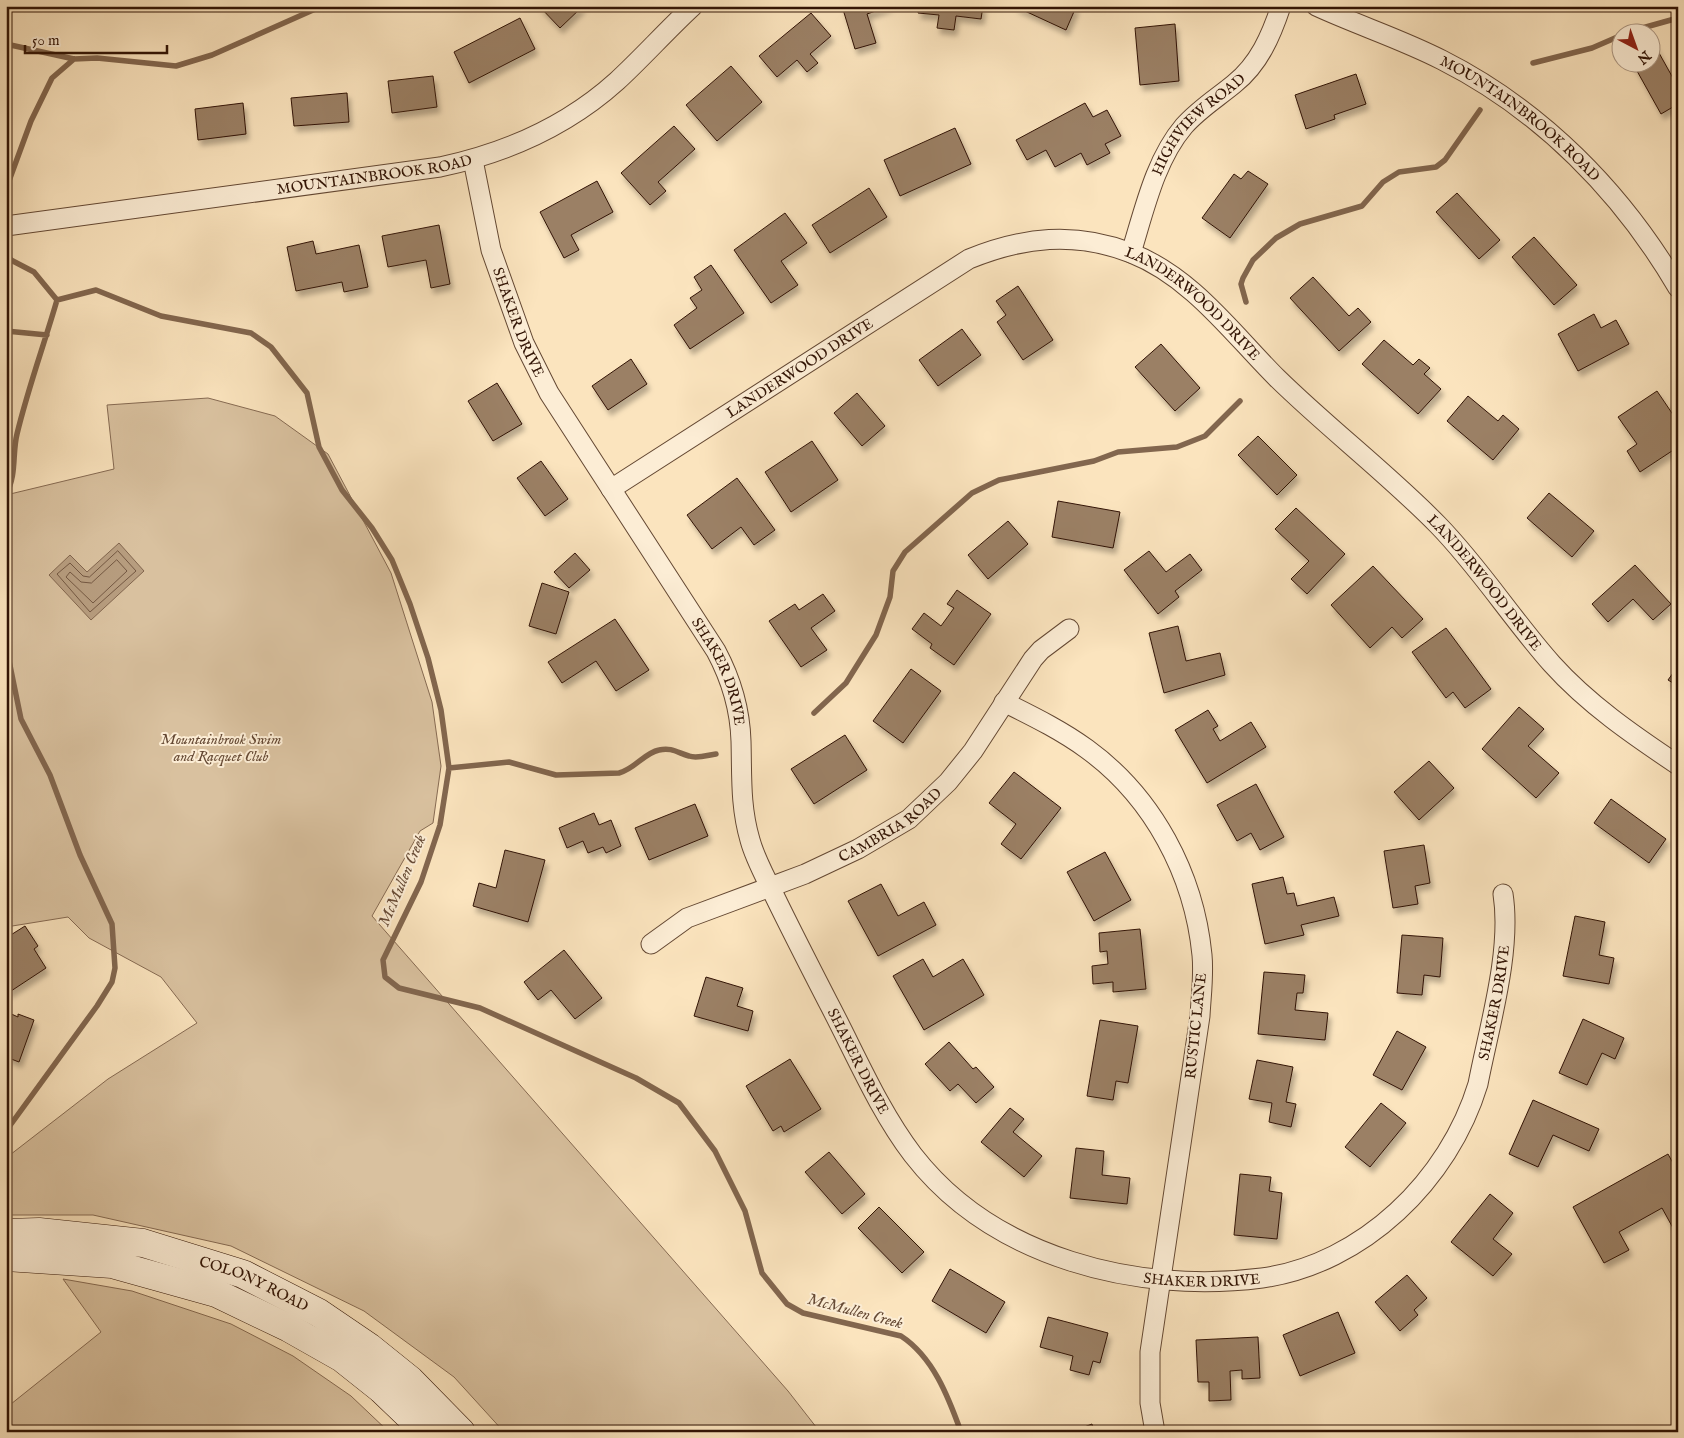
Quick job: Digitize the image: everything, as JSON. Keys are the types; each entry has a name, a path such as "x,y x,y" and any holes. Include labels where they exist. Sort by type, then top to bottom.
{"main road":[{"name":"COLONY ROAD","path":"6,1233 39,1232 143,1242 243,1274 319,1313 369,1347 410,1380 461,1432"},
{"name":"COLONY ROAD","path":"6,1257 67,1259 112,1264 216,1293 289,1328 342,1358 381,1389 426,1432"}],"street":[{"name":"MOUNTAINBROOK ROAD","path":"6,226 440,167 473,160 526,141 566,120 618,80 693,6"},
{"name":"HIGHVIEW ROAD","path":"1131,253 1148,198 1167,152 1183,127 1196,114 1235,83 1254,63 1271,33 1281,6"},
{"name":"MOUNTAINBROOK ROAD","path":"1316,6 1441,59 1484,84 1530,116 1574,154 1613,195 1663,262 1678,288"},
{"name":"SHAKER DRIVE","path":"473,160 491,250 513,318 550,393 716,651 729,679 739,724 742,810 751,845 770,888 890,1121 914,1156 942,1187 973,1213 1009,1236 1044,1253 1086,1265 1160,1280 1228,1282 1271,1277 1307,1266 1359,1241 1389,1219 1417,1192 1441,1161 1459,1132 1478,1084 1505,941 1506,916 1503,894"},
{"name":"LANDERWOOD DRIVE","path":"611,489 969,259 999,246 1031,240 1064,239 1114,247 1147,260 1191,289 1278,379 1438,525 1482,575 1533,642 1561,673 1589,700 1632,735 1678,765"},
{"name":"CAMBRIA ROAD","path":"651,944 687,918 770,888 858,850 909,818 948,782 973,751 1040,650 1068,629"},
{"name":"RUSTIC LANE","path":"1004,702 1053,727 1086,748 1110,768 1136,795 1159,826 1174,854 1189,890 1198,928 1202,957 1200,1016 1160,1280 1149,1375 1150,1403 1155,1432"}],"green space":[{"name":"Mountainbrook Swim and Racquet Club","path":"208,398 275,416 328,454 391,573 432,702 441,766 433,823 420,831 372,916 788,1391 820,1432 504,1432 454,1377 364,1311 231,1246 93,1215 6,1215 6,1158 108,1079 197,1023 161,977 89,938 68,917 6,927 6,495 114,469 107,405"},
{"path":"63,1279 132,1291 231,1324 293,1356 351,1396 389,1432 6,1432 6,1408 101,1332"}],"water":[{"path":"119,543 144,571 91,620 49,575 70,555 87,572"}],"building":[{"path":"539,6 583,6 560,28"},
{"path":"842,6 890,6 867,14 876,43 855,49"},
{"path":"919,6 983,6 981,19 956,16 954,30 937,28 939,15 918,13"},
{"path":"1014,6 1074,6 1076,7 1066,30"},
{"path":"811,13 831,36 810,54 818,63 807,72 797,60 777,77 759,56"},
{"path":"520,18 535,49 469,83 454,52"},
{"path":"1175,24 1179,81 1140,85 1135,28"},
{"path":"1662,58 1678,87 1678,104 1661,114 1638,72 1662,72"},
{"path":"731,66 762,102 717,141 686,105"},
{"path":"1356,74 1366,104 1334,115 1335,119 1306,129 1295,95"},
{"path":"433,76 437,107 392,113 388,81"},
{"path":"347,93 349,122 294,126 291,98"},
{"path":"243,103 246,134 198,140 195,109"},
{"path":"1085,103 1093,117 1107,110 1121,136 1105,144 1110,153 1087,165 1081,153 1055,167 1046,150 1027,160 1016,140"},
{"path":"674,126 695,149 658,182 666,191 650,205 621,173"},
{"path":"955,128 971,164 900,196 884,160"},
{"path":"1248,171 1268,184 1230,238 1202,218 1234,174 1241,179"},
{"path":"597,181 613,212 571,235 579,250 564,258 540,212"},
{"path":"869,188 887,217 830,253 812,225"},
{"path":"1457,193 1500,240 1479,259 1436,212"},
{"path":"785,213 807,243 781,261 798,285 771,303 734,250"},
{"path":"439,225 450,284 431,288 426,260 388,267 382,236"},
{"path":"1534,237 1577,285 1554,305 1512,257"},
{"path":"313,241 316,254 359,245 368,287 344,292 342,282 296,291 287,247"},
{"path":"711,265 744,313 690,349 674,325 697,308 690,298 702,290 694,277"},
{"path":"1313,277 1349,316 1358,308 1371,322 1339,351 1290,298"},
{"path":"1018,286 1053,340 1023,360 997,322 1006,315 996,301"},
{"path":"1594,314 1601,328 1616,320 1629,344 1578,371 1558,334"},
{"path":"962,329 981,355 938,386 919,360"},
{"path":"1384,340 1413,365 1419,359 1430,368 1424,374 1441,389 1418,414 1362,364"},
{"path":"1161,344 1200,388 1175,411 1135,367"},
{"path":"631,359 647,384 608,410 592,386"},
{"path":"497,383 522,424 493,441 468,401"},
{"path":"1657,391 1678,422 1678,447 1640,472 1627,451 1637,444 1618,417"},
{"path":"857,393 885,426 862,446 834,413"},
{"path":"1468,396 1498,421 1503,415 1519,429 1493,460 1447,421"},
{"path":"1258,436 1297,475 1277,495 1238,455"},
{"path":"812,441 838,480 791,512 765,472"},
{"path":"541,461 568,499 545,516 517,478"},
{"path":"737,478 775,530 754,545 741,527 712,549 687,515"},
{"path":"1549,493 1594,531 1572,557 1527,518"},
{"path":"1058,501 1120,512 1113,548 1052,537"},
{"path":"1296,508 1345,554 1307,594 1291,579 1309,561 1275,529"},
{"path":"1008,521 1028,544 988,579 968,555"},
{"path":"1149,551 1166,572 1190,554 1202,570 1175,591 1179,597 1158,614 1124,570"},
{"path":"575,553 590,570 569,588 554,572"},
{"path":"1635,565 1671,604 1653,620 1633,599 1608,622 1592,604"},
{"path":"1373,566 1423,619 1402,638 1392,627 1370,648 1331,605"},
{"path":"542,583 569,592 556,634 529,626"},
{"path":"957,590 991,614 954,665 930,648 932,644 912,629 924,613 941,626 954,608 947,604"},
{"path":"823,594 835,611 811,628 827,650 801,667 769,621 795,604 799,610"},
{"path":"615,619 649,670 616,691 596,661 562,683 548,662"},
{"path":"1178,626 1186,661 1220,653 1225,675 1164,693 1149,633"},
{"path":"1446,628 1491,689 1465,708 1453,692 1446,698 1412,652"},
{"path":"1678,666 1678,686 1668,680"},
{"path":"911,669 941,691 903,743 873,721"},
{"path":"1519,707 1544,729 1528,746 1559,773 1536,798 1482,749"},
{"path":"1208,710 1218,726 1213,729 1220,741 1251,722 1266,747 1207,783 1175,730"},
{"path":"845,735 867,770 814,804 791,769"},
{"path":"1429,761 1454,788 1419,820 1394,792"},
{"path":"1014,772 1061,808 1021,859 1001,844 1016,824 989,803"},
{"path":"1256,784 1284,837 1260,850 1251,833 1237,841 1217,805"},
{"path":"1611,799 1666,839 1649,863 1594,823"},
{"path":"695,804 708,836 649,860 635,828"},
{"path":"594,813 599,825 611,820 621,846 606,853 603,847 588,853 583,841 567,848 559,828"},
{"path":"1424,845 1430,883 1415,886 1418,904 1393,908 1384,851"},
{"path":"505,850 545,860 528,922 473,906 479,883 496,888"},
{"path":"1105,852 1131,900 1094,921 1067,872"},
{"path":"1283,877 1287,894 1294,893 1297,906 1334,897 1339,916 1301,925 1304,935 1265,944 1252,884"},
{"path":"881,884 898,916 924,902 936,925 878,956 848,901"},
{"path":"1575,916 1605,922 1599,955 1614,958 1609,984 1563,976"},
{"path":"25,926 38,946 34,949 46,968 8,993 6,938"},
{"path":"1140,929 1146,989 1113,992 1113,982 1093,984 1092,966 1108,964 1107,951 1100,952 1099,933"},
{"path":"1402,935 1443,938 1440,977 1424,975 1422,995 1397,993"},
{"path":"564,950 602,998 575,1019 551,990 538,1000 524,982"},
{"path":"923,959 933,977 963,959 984,995 924,1030 893,976"},
{"path":"1264,972 1305,975 1303,993 1297,993 1295,1010 1328,1013 1325,1040 1258,1034"},
{"path":"706,977 743,988 737,1006 753,1011 748,1031 694,1016"},
{"path":"7,1012 18,1017 18,1014 34,1020 19,1062 6,1057"},
{"path":"1583,1019 1624,1038 1615,1059 1602,1053 1587,1085 1559,1073"},
{"path":"1100,1020 1138,1026 1128,1083 1116,1081 1113,1100 1087,1096"},
{"path":"1397,1031 1426,1047 1402,1090 1373,1075"},
{"path":"949,1042 973,1069 976,1067 994,1087 976,1103 958,1084 950,1091 925,1064"},
{"path":"790,1059 821,1109 784,1132 781,1126 773,1131 746,1086"},
{"path":"1257,1060 1293,1067 1286,1102 1296,1104 1291,1127 1269,1122 1272,1103 1249,1099"},
{"path":"1533,1100 1599,1129 1589,1151 1553,1135 1538,1167 1509,1154"},
{"path":"1381,1103 1406,1123 1370,1167 1345,1147"},
{"path":"1010,1108 1024,1119 1013,1132 1042,1156 1024,1177 981,1142"},
{"path":"1076,1148 1104,1151 1102,1175 1130,1178 1127,1204 1070,1198"},
{"path":"829,1152 865,1194 842,1214 805,1172"},
{"path":"1668,1154 1678,1172 1678,1226 1673,1228 1662,1208 1619,1232 1629,1250 1604,1263 1573,1207"},
{"path":"1240,1174 1271,1177 1269,1191 1282,1193 1277,1239 1234,1235"},
{"path":"1490,1194 1513,1213 1493,1239 1512,1254 1493,1276 1451,1242"},
{"path":"879,1207 924,1252 902,1273 858,1228"},
{"path":"950,1269 1005,1302 986,1333 932,1301"},
{"path":"1407,1275 1427,1298 1414,1310 1418,1315 1400,1331 1375,1302"},
{"path":"1678,1306 1678,1317 1672,1310"},
{"path":"1338,1312 1355,1353 1300,1376 1283,1335"},
{"path":"1048,1317 1108,1333 1100,1363 1093,1361 1089,1375 1070,1370 1073,1356 1040,1347"},
{"path":"1258,1337 1260,1378 1242,1379 1242,1370 1230,1371 1231,1400 1209,1401 1209,1382 1198,1382 1196,1340"},
{"path":"1092,1424 1094,1432 1071,1432"}],"waterway":[{"name":"McMullen Creek","path":"6,44 74,59 97,58 176,66 212,55 322,6"},
{"path":"1662,22 1678,18"},
{"path":"1533,63 1592,48 1612,39"},
{"name":"McMullen Creek","path":"6,189 31,121 52,78 74,59"},
{"path":"1246,302 1241,284 1243,278 1253,260 1276,238 1300,224 1362,206 1383,182 1399,172 1436,167 1445,160 1480,110"},
{"name":"McMullen Creek","path":"6,253 11,260 34,272 57,300"},
{"name":"McMullen Creek","path":"57,300 96,290 161,316 251,333 271,347 307,393 319,447 342,490 372,528 392,560 410,604 428,658 441,710 449,768 440,825 421,882 383,960 385,977 399,988 480,1008 636,1078 679,1103 715,1151 745,1211 762,1273 787,1304 803,1313 901,1336 931,1366 945,1391 961,1432"},
{"path":"6,494 12,479 21,417 57,300"},
{"path":"6,331 47,335"},
{"path":"814,713 846,683 876,635 890,597 893,571 905,552 972,493 999,480 1094,461 1118,452 1177,447 1205,436 1240,401"},
{"path":"6,646 21,719 50,775 80,855 112,924 115,968 112,982 97,1006 6,1131"},
{"path":"449,768 509,762 556,775 619,773 630,768 649,754 664,749 695,757 716,754"}]}
